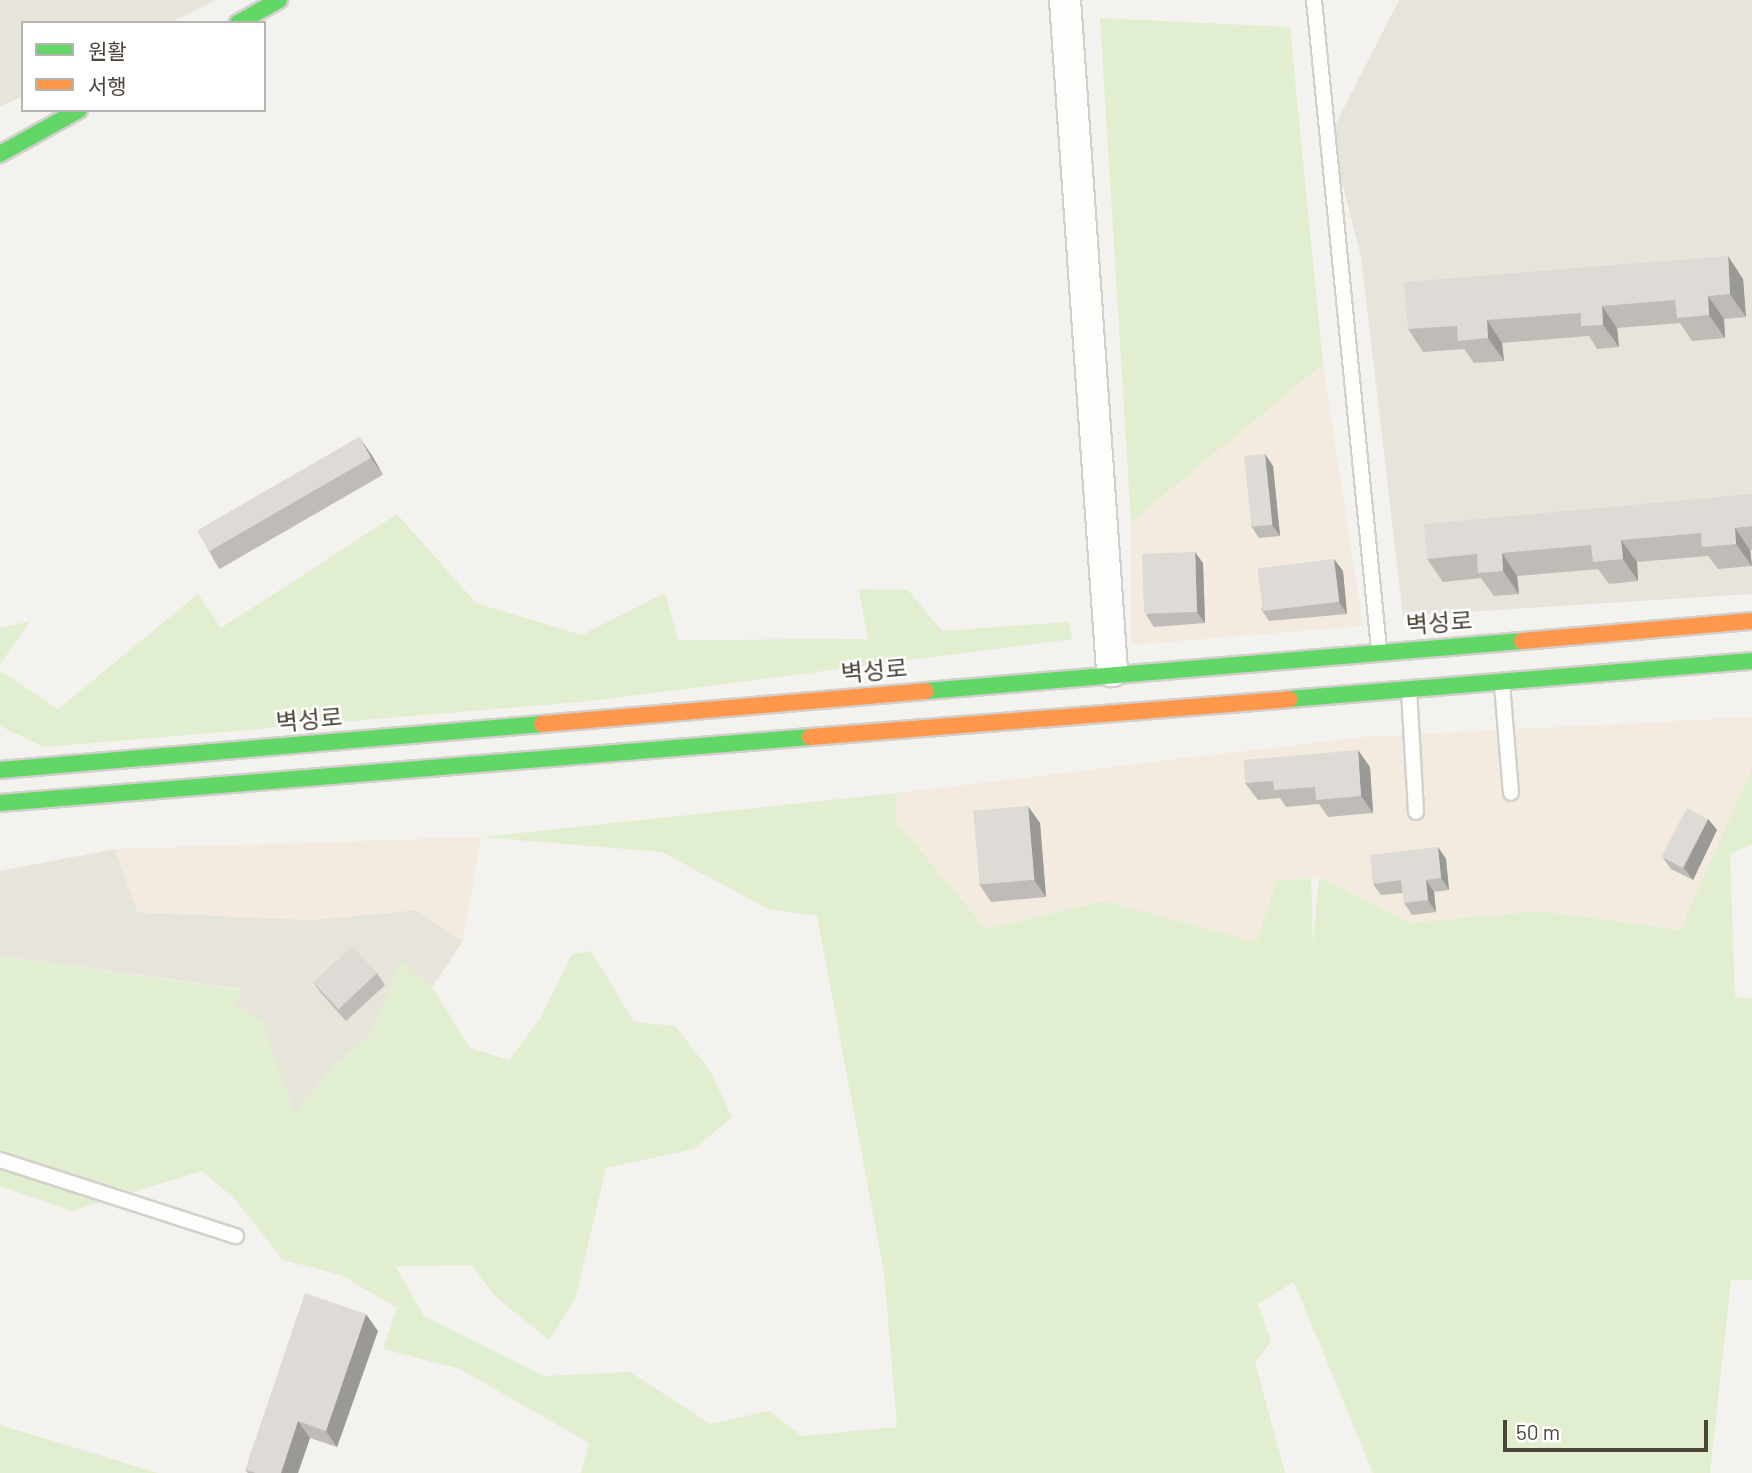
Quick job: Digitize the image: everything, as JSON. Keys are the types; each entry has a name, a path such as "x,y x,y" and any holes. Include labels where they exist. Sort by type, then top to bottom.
{"main road":[{"path":"241,21 279,0"},
{"path":"0,154 75,112"},
{"name":"벽성로","path":"0,769 1112,671 1752,621"},
{"path":"0,803 1752,661"}],"street":[{"path":"1065,0 1112,671"}],"lane":[{"path":"1314,0 1378,649"},
{"path":"1502,682 1511,793"},
{"path":"1409,689 1416,812"},
{"path":"0,1160 236,1236"}],"shaded area":[{"path":"0,0 216,0 174,21 21,21 21,97 0,107"},
{"path":"1399,0 1752,0 1752,594 1403,616 1361,257 1330,135"},
{"path":"1323,364 1363,626 1131,645 1131,522"},
{"path":"1752,717 1752,776 1681,930 1541,911 1409,923 1319,877 1277,880 1256,942 1104,901 986,929 896,821 897,793 1361,737"},
{"path":"481,837 463,941 415,910 312,920 138,912 115,849"},
{"path":"115,849 138,912 312,920 415,910 463,941 432,987 401,962 373,1032 332,1067 294,1114 262,1022 234,1004 242,989 0,956 0,871"}],"green space":[{"path":"1100,18 1290,27 1323,364 1131,522"},
{"path":"397,514 476,603 582,635 665,593 678,640 868,639 859,589 908,590 942,631 1069,622 1072,639 591,701 44,747 0,726 0,670 58,709 198,594 221,628"},
{"path":"31,621 0,664 0,628"},
{"path":"1752,769 1752,844 1730,854 1735,997 1752,999 1752,1280 1731,1280 1710,1473 1373,1473 1294,1282 1258,1304 1271,1342 1255,1362 1285,1473 581,1473 589,1443 460,1369 383,1349 397,1308 341,1275 283,1260 234,1198 202,1171 72,1211 0,1186 0,956 243,990 234,1004 262,1022 294,1113 332,1067 373,1032 401,961 432,987 470,1048 509,1060 541,1017 572,954 591,951 634,1022 675,1026 710,1071 732,1117 694,1149 606,1168 575,1300 549,1340 497,1298 471,1265 395,1266 424,1316 544,1376 630,1372 710,1424 769,1411 802,1436 897,1427 884,1272 817,916 768,909 662,852 481,837 897,793 896,821 986,929 1104,901 1256,942 1277,880 1311,878 1313,946 1319,877 1409,923 1541,911 1680,930"},
{"path":"0,1425 158,1473 0,1473"}],"building":[{"path":"1728,256 1730,294 1708,296 1709,315 1677,318 1675,300 1602,306 1603,325 1581,326 1581,313 1487,320 1488,338 1458,341 1457,326 1408,329 1404,282"},
{"path":"359,437 371,458 209,551 197,530"},
{"path":"1265,454 1272,525 1252,527 1244,456"},
{"path":"1752,494 1752,526 1735,528 1736,544 1702,547 1701,533 1621,540 1623,559 1593,562 1591,545 1502,553 1503,571 1478,573 1477,554 1427,559 1424,524"},
{"path":"1195,552 1197,612 1144,614 1142,554"},
{"path":"1334,559 1339,602 1263,611 1258,568"},
{"path":"1358,750 1361,796 1316,800 1315,787 1274,790 1273,781 1245,783 1244,760"},
{"path":"1028,806 1034,880 980,885 973,811"},
{"path":"1687,808 1708,819 1682,868 1661,857"},
{"path":"1438,847 1441,878 1426,880 1428,900 1404,903 1401,880 1373,884 1370,855"},
{"path":"352,946 377,973 338,1009 313,982"},
{"path":"305,1293 366,1314 326,1431 298,1421 281,1473 245,1470"}],"traffic: fast":[{"path":"242,21 279,0"},
{"path":"0,154 75,112"},
{"path":"926,691 1522,641"},
{"path":"1289,699 1752,661"},
{"path":"0,770 542,724"},
{"path":"0,803 810,737"}],"traffic: slow":[{"path":"1522,641 1752,621"},
{"path":"542,724 926,691"},
{"path":"810,737 1289,699"}]}
